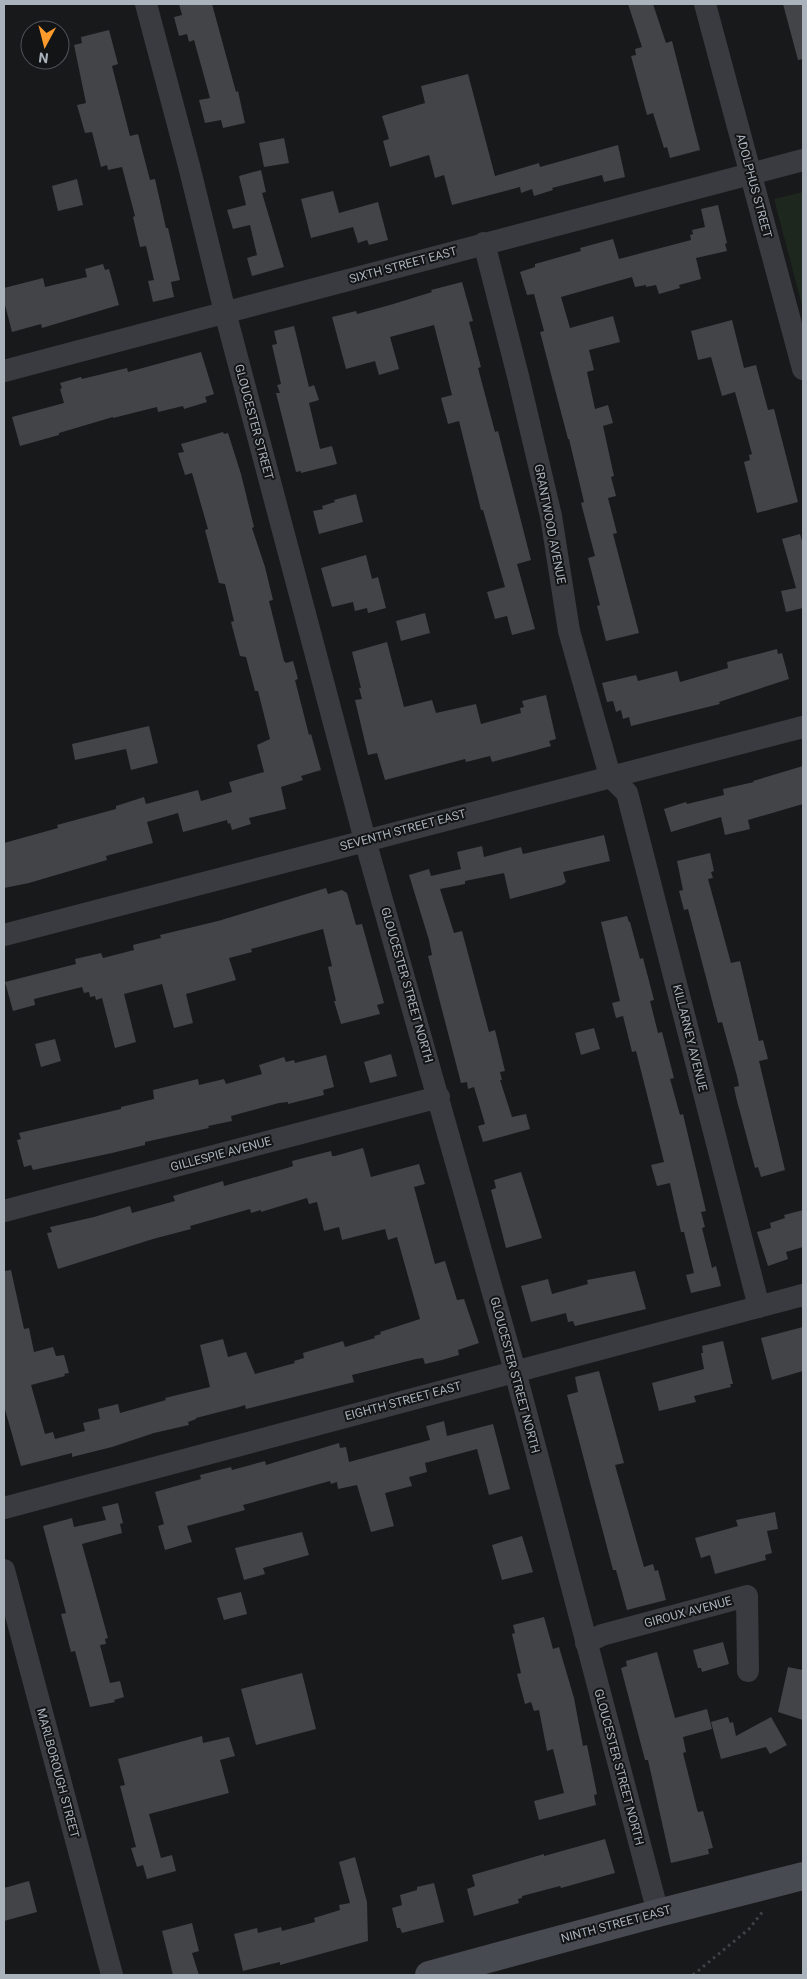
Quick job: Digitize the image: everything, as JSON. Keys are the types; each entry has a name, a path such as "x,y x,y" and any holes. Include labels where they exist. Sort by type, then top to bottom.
{"main road":[{"name":"NINTH STREET EAST","path":"428,1975 793,1879"}],"street":[{"name":"GLOUCESTER STREET","path":"146,4 225,312 365,840"},
{"name":"ADOLPHUS STREET","path":"705,4 803,369"},
{"name":"SIXTH STREET EAST","path":"4,371 803,160"},
{"name":"GRANTWOOD AVENUE","path":"484,243 516,366 551,516 569,631 610,776"},
{"name":"SEVENTH STREET EAST","path":"4,935 803,727"},
{"name":"KILLARNEY AVENUE","path":"610,776 628,793 758,1307"},
{"name":"GLOUCESTER STREET NORTH","path":"365,840 515,1371 658,1913"},
{"name":"GILLESPIE AVENUE","path":"4,1211 439,1097"},
{"name":"EIGHTH STREET EAST","path":"4,1508 803,1295"},
{"name":"MARLBOROUGH STREET","path":"4,1570 112,1975"},
{"name":"GIROUX AVENUE","path":"586,1643 602,1635 747,1596 748,1671"}],"path":[{"path":"693,1975 759,1919 793,1879"}],"shaded area":[{"path":"803,192 803,309 774,199"}],"building":[{"path":"179,4 212,4 236,92 238,91 245,123 223,128 221,120 205,123 199,100 210,98 194,40 189,42 187,34 179,36 174,17 182,15"},
{"path":"628,4 653,4 666,43 672,41 700,150 670,158 667,147 664,148 653,113 647,115 631,56 636,55 635,49 642,47"},
{"path":"783,4 803,4 803,59 798,60"},
{"path":"109,30 118,64 112,66 130,136 138,134 150,180 155,179 180,280 171,282 174,297 153,302 148,281 154,280 146,246 140,247 133,217 135,216 122,167 108,170 107,165 101,167 92,132 85,133 77,105 86,103 74,45 82,43 81,37"},
{"path":"468,74 495,176 539,163 540,167 618,145 625,177 604,182 602,175 552,188 553,190 534,196 532,189 521,193 520,187 452,205 444,175 435,178 429,155 390,167 383,141 389,139 382,116 425,103 421,86"},
{"path":"284,138 289,163 264,167 259,143"},
{"path":"261,170 266,192 262,193 284,267 252,276 247,258 257,255 250,225 233,229 227,210 246,205 239,176"},
{"path":"77,179 83,205 58,211 52,186"},
{"path":"333,191 339,213 378,202 388,240 369,245 367,240 358,243 353,227 311,238 301,199"},
{"path":"718,205 727,243 725,244 727,251 696,258 701,279 679,285 680,288 659,294 656,285 635,287 632,277 561,297 570,328 613,316 620,342 589,350 594,370 587,372 595,409 608,405 613,423 603,426 614,476 611,477 616,496 608,498 617,533 613,534 639,633 606,641 597,606 600,605 588,558 595,556 581,503 584,502 540,332 544,331 534,294 527,295 520,272 535,267 535,264 581,251 580,248 613,239 619,259 691,240 692,230 705,227 701,209"},
{"path":"103,264 105,270 109,269 119,305 42,328 41,324 12,332 4,301 4,288 43,278 45,287 87,277 85,269"},
{"path":"462,282 473,321 469,322 481,367 478,368 495,432 498,431 531,560 517,564 535,629 512,635 507,616 495,619 487,592 505,587 483,510 481,510 459,421 448,424 441,398 452,395 434,325 390,337 399,369 379,375 375,361 346,369 332,317 356,311 357,314"},
{"path":"732,320 744,368 756,365 768,410 774,409 798,502 757,513 744,462 750,460 749,455 752,454 735,392 722,396 711,357 698,360 691,331"},
{"path":"294,326 309,387 314,385 319,400 309,403 320,449 332,446 337,464 301,473 301,471 296,472 276,393 280,393 277,385 281,384 272,345 277,344 274,331"},
{"path":"201,352 214,394 205,397 207,402 184,409 183,406 158,412 157,407 113,417 20,446 12,417 64,403 60,383 127,368 128,372"},
{"path":"223,432 224,434 228,433 241,474 254,527 252,528 265,567 273,600 269,601 284,661 286,663 293,661 298,679 295,680 309,735 311,734 321,770 301,776 303,780 281,787 286,809 249,818 251,824 232,830 227,820 183,832 178,813 147,822 153,843 106,856 107,860 29,883 4,888 4,843 58,828 57,825 116,809 116,806 144,797 146,804 198,790 201,801 232,792 229,782 264,772 257,745 270,739 258,691 255,691 246,657 240,656 231,622 234,621 225,584 219,583 205,530 208,529 192,473 185,475 178,453 184,452 181,444"},
{"path":"356,494 363,522 319,534 313,511 323,509 322,506 335,502 334,500"},
{"path":"800,534 803,544 803,608 786,612 781,591 796,588 782,539"},
{"path":"366,555 372,579 378,577 386,608 368,613 367,608 355,611 353,602 332,607 321,568"},
{"path":"425,613 430,633 401,641 396,621"},
{"path":"387,642 404,707 432,700 436,713 476,704 481,724 521,713 520,708 524,707 522,701 546,695 556,739 549,741 551,746 492,762 490,756 466,762 465,759 385,780 377,753 368,755 355,700 362,699 352,652"},
{"path":"777,649 778,654 782,653 789,679 719,702 720,704 631,726 629,717 623,719 621,710 616,712 613,701 607,702 602,683 636,675 638,681 677,671 680,682 728,668 727,662"},
{"path":"149,726 158,763 131,770 126,749 75,760 72,744"},
{"path":"803,766 803,804 748,820 750,829 725,835 721,817 671,832 664,809 686,802 687,804 724,795 723,789 754,782"},
{"path":"604,835 610,861 563,872 566,882 562,885 510,899 504,873 465,881 465,884 440,889 454,933 462,931 489,1032 495,1030 505,1071 500,1072 502,1080 500,1080 512,1117 526,1114 530,1129 483,1142 478,1126 485,1124 474,1087 468,1089 467,1082 461,1083 428,956 432,955 429,940 409,875 429,869 431,876 461,869 457,852 482,846 484,857 521,847 523,854"},
{"path":"710,853 714,871 711,872 713,878 708,879 731,963 740,961 759,1041 763,1040 768,1059 759,1061 785,1170 761,1177 758,1167 755,1168 736,1097 734,1087 739,1086 722,1022 718,1023 688,909 684,910 679,891 683,890 677,861"},
{"path":"326,888 328,894 342,890 347,893 356,925 362,924 384,1003 377,1005 380,1014 341,1024 334,1001 336,1001 328,967 332,966 323,929 251,949 252,952 229,958 236,980 186,994 193,1023 174,1028 162,984 124,994 136,1042 115,1048 102,998 96,1000 95,996 90,997 89,992 84,993 82,987 34,999 35,1005 13,1011 5,982 76,964 75,959 101,953 103,958 134,950 133,945 161,938 160,935 218,921"},
{"path":"627,916 640,959 643,958 654,1000 650,1001 658,1033 662,1032 674,1078 670,1079 680,1115 683,1114 706,1211 701,1212 705,1227 702,1228 712,1268 716,1266 721,1286 691,1293 686,1275 694,1273 684,1232 681,1232 670,1183 657,1186 651,1165 664,1162 636,1051 632,1052 623,1016 616,1018 612,1003 620,1001 601,922"},
{"path":"594,1028 600,1049 581,1055 575,1033"},
{"path":"55,1039 61,1061 41,1067 35,1044"},
{"path":"391,1054 397,1076 370,1083 364,1062"},
{"path":"326,1055 334,1087 323,1090 324,1095 288,1104 288,1102 279,1103 231,1116 232,1121 145,1142 145,1145 112,1153 33,1170 31,1165 24,1167 17,1140 21,1139 19,1133 121,1109 121,1107 154,1099 153,1090 198,1079 199,1085 224,1079 226,1084 262,1074 259,1065 284,1057 286,1062 294,1060 295,1063"},
{"path":"363,1148 371,1177 419,1164 425,1184 414,1187 435,1264 445,1261 457,1300 464,1299 479,1343 458,1350 459,1355 442,1360 425,1364 423,1358 416,1359 352,1375 354,1382 246,1409 245,1405 196,1418 188,1422 189,1425 154,1433 112,1447 72,1457 72,1453 21,1466 4,1406 4,1271 11,1270 24,1329 29,1328 34,1352 53,1347 56,1356 64,1355 69,1373 64,1374 65,1376 31,1385 45,1434 53,1432 55,1439 85,1431 83,1423 100,1419 98,1409 118,1404 120,1413 166,1400 165,1398 210,1387 200,1345 223,1339 228,1357 246,1352 255,1374 295,1363 294,1361 304,1358 303,1353 343,1341 345,1347 375,1338 374,1336 381,1334 380,1332 420,1319 397,1237 388,1240 385,1229 342,1240 339,1227 324,1231 317,1202 309,1204 307,1198 261,1212 261,1210 251,1213 250,1209 190,1226 191,1229 58,1269 47,1233 52,1232 50,1227 130,1206 132,1213 175,1201 173,1196 223,1181 224,1186 287,1168 293,1166 292,1161 331,1151 332,1156 335,1156"},
{"path":"521,1172 542,1238 506,1248 491,1190 496,1188 494,1180"},
{"path":"803,1210 803,1247 786,1252 788,1259 768,1266 757,1232 771,1228 770,1223 785,1218 784,1215"},
{"path":"635,1271 646,1309 575,1326 573,1321 568,1322 566,1313 531,1322 521,1286 548,1279 552,1294 588,1284 587,1280"},
{"path":"803,1327 803,1371 772,1380 761,1338"},
{"path":"723,1341 733,1384 730,1384 731,1387 694,1396 696,1402 659,1411 652,1383 704,1369 701,1353 703,1353 702,1346"},
{"path":"599,1371 624,1463 615,1465 644,1567 653,1564 655,1571 658,1570 666,1600 627,1610 616,1570 613,1570 567,1395 578,1392 575,1377"},
{"path":"444,1421 447,1436 493,1424 510,1489 489,1495 477,1449 425,1463 427,1472 409,1477 412,1486 385,1493 394,1526 371,1532 357,1485 338,1489 337,1482 331,1484 330,1481 243,1505 245,1510 187,1526 192,1542 165,1550 158,1526 164,1524 155,1492 201,1479 200,1475 231,1467 232,1470 265,1461 266,1465 339,1443 340,1448 346,1447 349,1462 430,1440 426,1426"},
{"path":"118,1503 123,1523 120,1524 122,1533 82,1544 108,1638 105,1639 106,1644 100,1645 110,1683 120,1681 124,1697 114,1700 115,1702 90,1707 75,1651 71,1652 61,1614 66,1613 43,1526 72,1518 74,1527 106,1520 102,1507"},
{"path":"775,1512 778,1529 767,1531 772,1553 765,1555 766,1560 715,1574 710,1555 701,1558 695,1538 738,1526 736,1520"},
{"path":"302,1532 309,1555 263,1568 265,1574 244,1580 235,1548"},
{"path":"522,1536 533,1572 502,1580 492,1545"},
{"path":"241,1592 247,1614 224,1620 217,1598"},
{"path":"544,1617 553,1649 559,1647 574,1698 583,1746 587,1745 597,1794 594,1795 596,1805 539,1820 534,1801 564,1793 553,1749 547,1751 539,1710 534,1711 531,1702 525,1704 517,1674 521,1673 512,1634 515,1633 513,1625"},
{"path":"723,1642 729,1664 702,1672 701,1668 698,1668 693,1650"},
{"path":"657,1652 675,1718 707,1709 712,1729 683,1737 686,1752 683,1753 697,1809 698,1812 703,1811 713,1848 708,1849 709,1854 671,1863 648,1760 645,1760 621,1668 627,1666 626,1661"},
{"path":"788,1667 803,1670 803,1720 778,1712"},
{"path":"302,1673 316,1729 256,1745 241,1689"},
{"path":"728,1717 730,1723 733,1722 736,1736 771,1717 787,1745 770,1754 766,1747 721,1759 711,1722"},
{"path":"202,1736 203,1743 229,1737 235,1756 220,1760 229,1793 149,1814 161,1858 172,1855 176,1871 147,1879 143,1865 137,1867 131,1848 136,1847 120,1786 125,1785 118,1759"},
{"path":"605,1839 615,1873 561,1888 560,1886 522,1896 522,1898 518,1899 519,1903 474,1916 467,1889 475,1886 472,1875"},
{"path":"355,1857 367,1902 368,1941 280,1965 280,1962 243,1971 234,1934 257,1928 258,1933 281,1927 282,1931 315,1922 314,1918 340,1910 339,1905 350,1903 339,1862"},
{"path":"29,1881 37,1912 4,1921 4,1888"},
{"path":"434,1883 444,1922 402,1933 400,1928 397,1928 392,1908 402,1905 400,1895 417,1890 417,1887"},
{"path":"192,1923 199,1951 192,1953 199,1975 173,1975 162,1931"}]}
